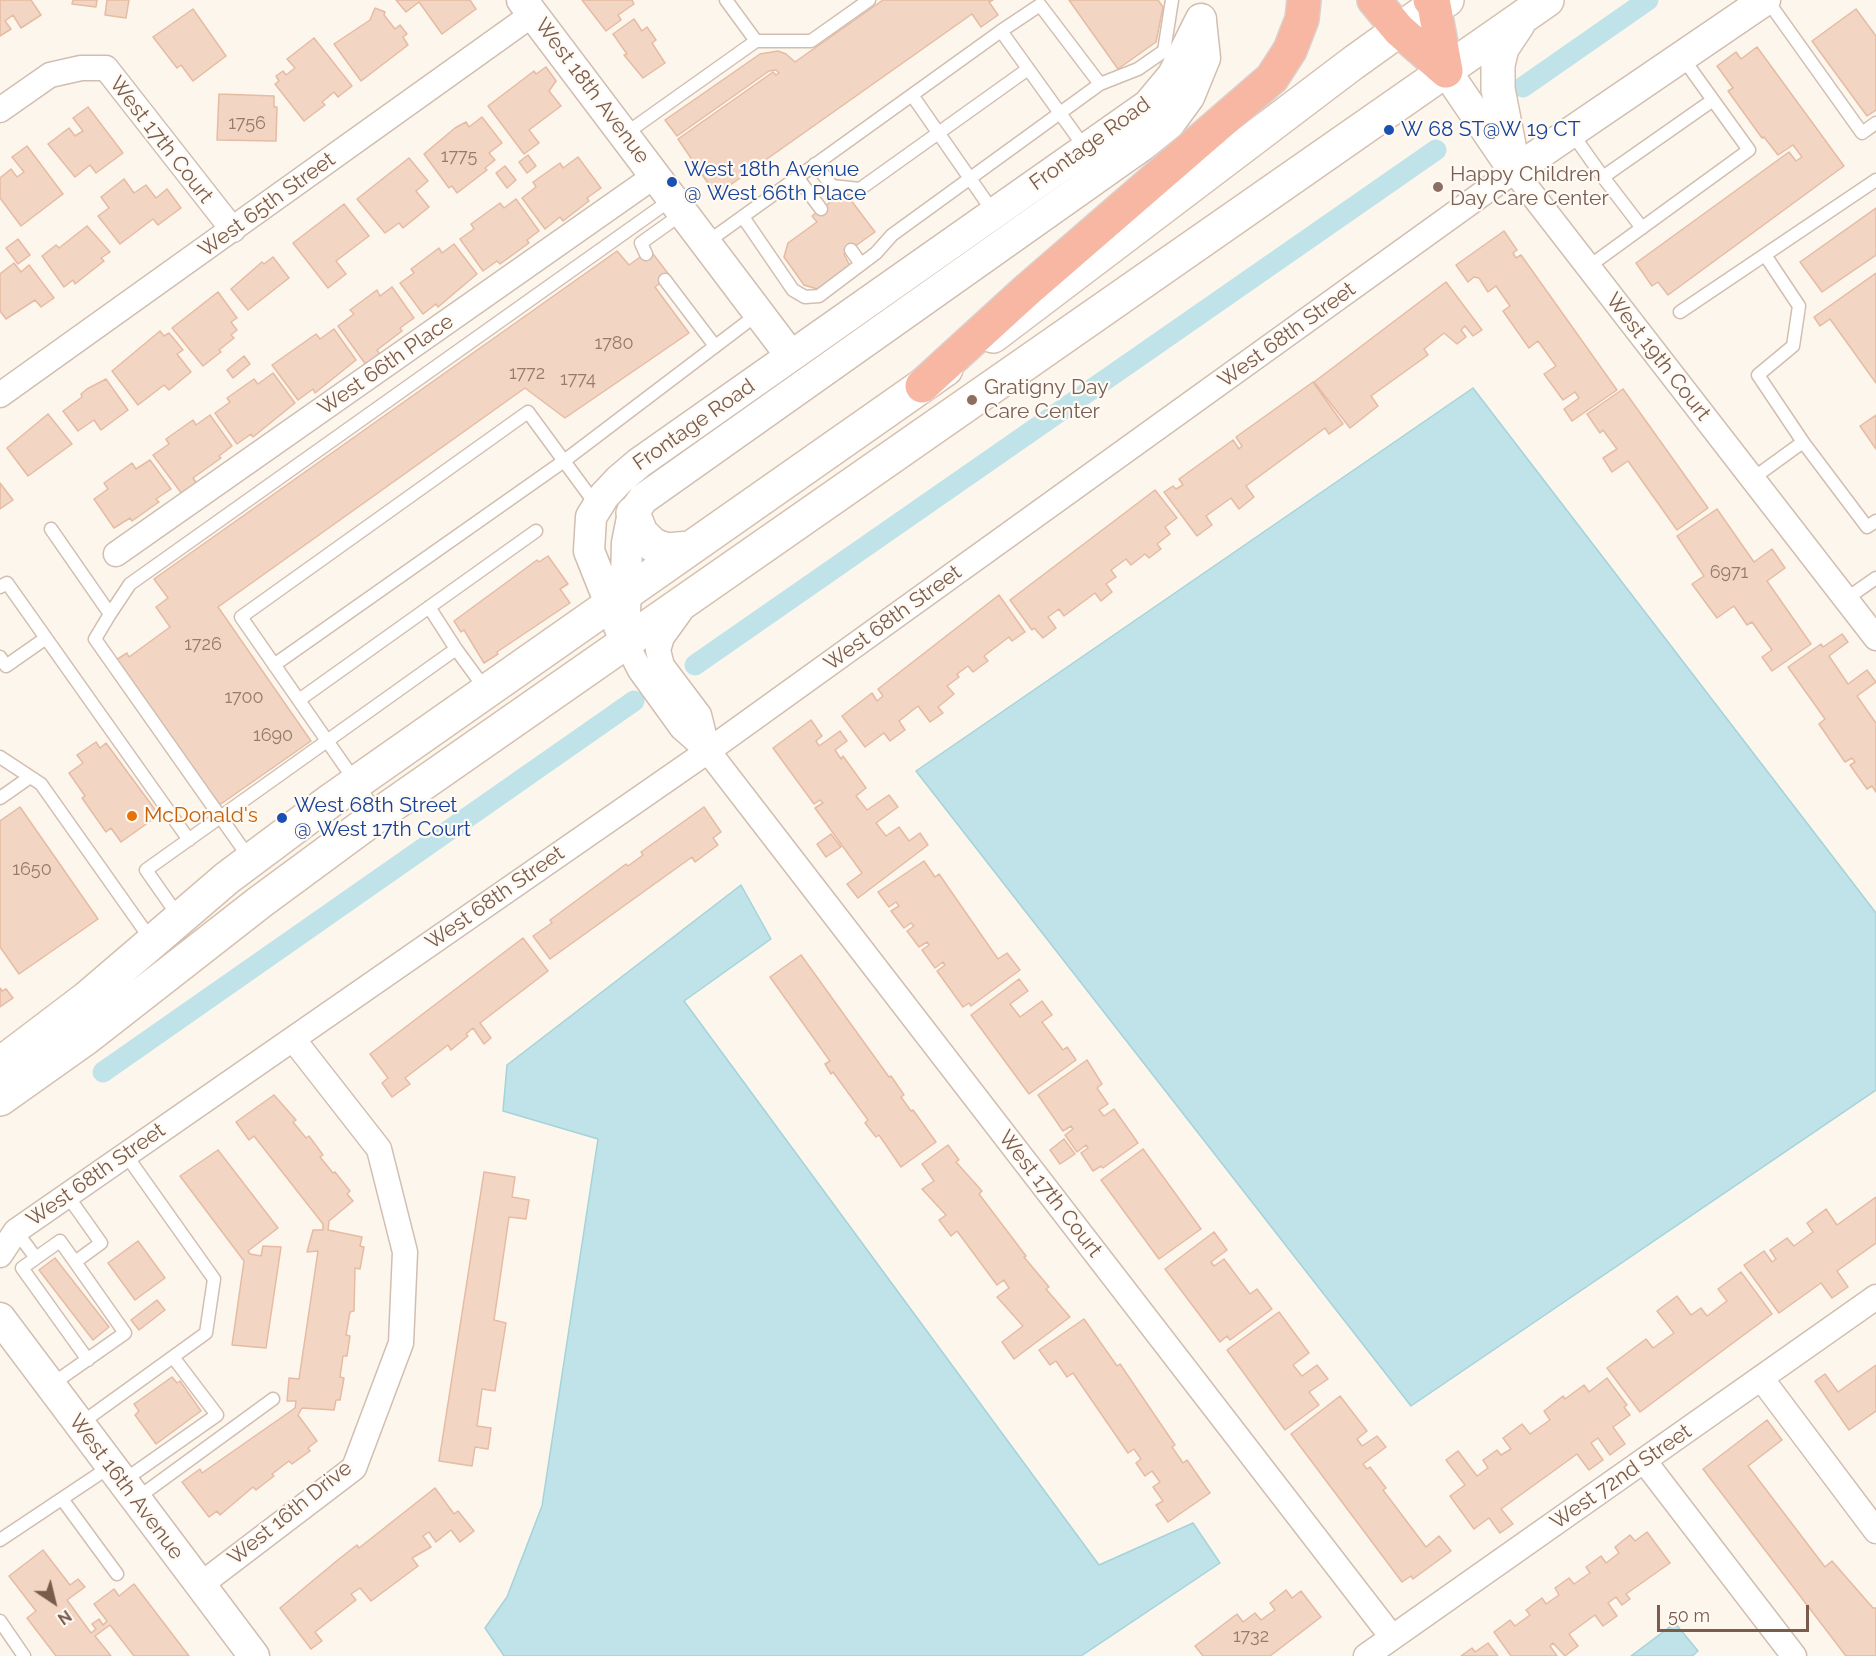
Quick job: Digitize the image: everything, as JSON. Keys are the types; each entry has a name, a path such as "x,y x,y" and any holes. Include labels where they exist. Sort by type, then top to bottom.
{"highway":[{"path":"922,386 1026,291 1272,78 1290,50 1302,19 1304,0"},
{"path":"1374,0 1399,30 1446,71"},
{"path":"1437,1 1446,71"}],"main road":[{"path":"0,1064 58,1021 251,860 1046,298 1437,1"},
{"path":"0,1099 87,1038 260,902 378,814 1534,9"},
{"path":"1514,171 1498,89 1498,65 1502,48 1534,9"},
{"path":"633,513 641,533 653,545 667,550 690,548"}],"street":[{"name":"West 68th Street","path":"0,1255 8,1231 68,1196 708,751 1514,171 1766,0"},
{"name":"West 18th Avenue","path":"528,7 791,357"},
{"name":"West 65th Street","path":"0,394 232,230 528,7"},
{"name":"Frontage Road","path":"633,513 653,490 773,405 1094,161 1148,105 1173,75 1199,10"},
{"name":"West 17th Court","path":"0,110 50,75 81,68 106,68 232,230"},
{"name":"West 19th Court","path":"1446,71 1514,171 1876,638"},
{"name":"Frontage Road","path":"594,512 619,480 639,463 994,213 1094,161"},
{"name":"West 66th Place","path":"116,554 671,195"},
{"path":"773,405 786,383 791,357"},
{"path":"594,512 589,551 618,599"},
{"path":"624,641 618,599 633,513"},
{"name":"West 17th Court","path":"696,591 662,637 658,650 662,666 699,715 708,751"},
{"name":"West 17th Court","path":"624,641 640,670 682,728 708,751 1392,1637"},
{"name":"West 16th Drive","path":"200,1586 354,1468 401,1343 405,1252 380,1149 292,1039"},
{"name":"West 72nd Street","path":"1366,1656 1645,1462 1876,1297"},
{"name":"West 16th Avenue","path":"0,1318 254,1656"},
{"path":"1761,1378 1876,1531"},
{"path":"1645,1462 1794,1656"}],"lane":[{"path":"726,0 756,41"},
{"path":"625,134 756,41 811,41 869,0"},
{"path":"742,216 793,290 805,297 819,296 861,264 892,235 1100,84 1138,69 1164,51 1172,0"},
{"path":"1766,0 1862,133 1876,123"},
{"path":"706,243 1040,5 1100,84"},
{"path":"1001,31 1094,161"},
{"path":"1588,267 1749,150 1682,57"},
{"path":"815,164 832,186 860,189 1028,69"},
{"path":"912,95 994,213"},
{"path":"1603,177 1713,100"},
{"path":"1571,132 1642,228"},
{"path":"796,177 821,209"},
{"path":"1680,312 1876,180"},
{"path":"646,254 641,243 671,195"},
{"path":"251,860 95,639 110,614 130,584 671,195"},
{"path":"851,249 861,264"},
{"path":"1765,255 1800,306 1793,345 1758,375 1803,441 1867,527 1876,521"},
{"path":"665,280 715,346"},
{"path":"274,665 564,461 759,314"},
{"path":"378,814 241,617 528,412 564,461 594,512"},
{"path":"1752,478 1803,441"},
{"path":"51,529 110,614"},
{"path":"299,700 536,531"},
{"path":"1846,599 1876,578"},
{"path":"0,587 7,583 189,840"},
{"path":"429,607 487,691"},
{"path":"0,657 6,666 46,638"},
{"path":"180,918 146,870 456,649"},
{"path":"0,757 41,784 153,942"},
{"path":"0,798 30,777"},
{"path":"79,1424 206,1333 214,1279 126,1155"},
{"path":"68,1196 101,1243 75,1262"},
{"path":"8,1231 36,1258"},
{"path":"51,1386 88,1360 125,1333 60,1241 22,1268 88,1360"},
{"path":"123,1483 217,1415 173,1357"},
{"path":"0,1540 62,1499 123,1483 273,1399"},
{"path":"62,1499 117,1574"},
{"path":"0,1621 24,1656"}],"water":[{"path":"1473,388 1876,913 1876,1090 1411,1406 916,771"},
{"path":"741,885 771,939 684,1001 1099,1565 1193,1523 1220,1563 1081,1656 504,1656 485,1628 507,1597 542,1506 598,1139 503,1111 507,1065"},
{"path":"1675,1623 1698,1651 1692,1656 1631,1656"}],"building":[{"path":"0,0 31,0 41,15 21,28 13,15 5,21 11,29 0,36"},
{"path":"73,0 97,0 96,7 72,4"},
{"path":"107,0 129,0 126,18 105,15"},
{"path":"396,0 470,0 476,9 442,34 419,2 406,12"},
{"path":"582,0 632,0 634,4 618,15 621,20 606,31"},
{"path":"883,0 993,0 989,2 998,15 981,27 972,14 716,195 678,139 773,72 776,75 779,73 776,70 769,71 677,136 665,120 760,54 778,51 786,54 795,62"},
{"path":"1069,0 1158,0 1163,7 1156,42 1118,69"},
{"path":"375,8 385,12 384,15 395,29 400,25 407,34 403,37 408,45 361,81 334,44 370,20"},
{"path":"193,9 226,56 193,81 181,65 177,68 153,37"},
{"path":"1856,9 1876,36 1876,110 1867,116 1812,41"},
{"path":"634,19 642,31 647,27 656,40 652,43 665,63 643,78 624,55 627,54 613,34"},
{"path":"314,38 352,86 338,97 334,92 322,102 325,105 304,121 275,84 279,81 276,76 283,71 286,75 295,68 287,59"},
{"path":"1757,47 1844,166 1668,295 1658,282 1652,286 1636,263 1789,152 1796,161 1802,157 1793,145 1778,155 1764,137 1762,138 1728,91 1733,88 1717,66 1736,52 1741,59"},
{"path":"546,67 556,81 549,91 561,106 529,130 539,143 524,154 488,106 534,71 536,74"},
{"path":"219,94 274,96 274,107 277,107 276,141 217,140"},
{"path":"88,107 123,153 96,173 90,165 75,177 48,144 69,128 75,136 83,131 73,118"},
{"path":"482,117 502,143 489,153 495,160 485,168 487,170 457,193 452,186 449,188 424,154 455,128 466,122 469,127"},
{"path":"27,146 63,194 21,226 0,198 0,178 11,169 17,177 24,172 12,157"},
{"path":"528,155 536,166 527,173 519,162"},
{"path":"578,157 601,188 587,198 589,201 563,221 560,217 545,229 522,198 536,187 533,182 560,163 563,168"},
{"path":"409,158 428,181 416,191 429,207 403,228 399,223 385,233 357,199"},
{"path":"505,166 516,180 507,188 496,173"},
{"path":"124,179 134,193 146,185 156,198 167,189 181,208 158,225 153,219 120,244 98,216 109,208 101,197"},
{"path":"844,191 875,232 844,254 850,266 817,289 804,285 784,257 788,243 817,222 812,216 833,200 830,197"},
{"path":"516,199 539,231 527,240 529,243 500,264 497,261 483,271 460,239 474,229 471,224 500,203 504,208"},
{"path":"344,204 369,236 336,261 346,274 328,288 293,243"},
{"path":"1876,208 1876,255 1822,292 1800,262"},
{"path":"87,226 110,252 101,258 104,261 75,284 73,280 64,287 42,256 56,245 59,248"},
{"path":"1504,231 1517,250 1513,253 1516,258 1521,255 1617,390 1572,421 1564,409 1579,398 1575,392 1563,400 1544,374 1556,366 1538,341 1529,348 1503,311 1510,306 1496,286 1488,292 1479,278 1474,277 1468,282 1456,265"},
{"path":"18,239 30,255 18,264 6,248"},
{"path":"454,244 477,274 438,307 436,304 423,314 400,283 414,273 411,269 439,248 442,253"},
{"path":"650,250 670,276 655,287 689,333 565,418 525,388 218,607 311,741 218,806 116,660 127,653 129,657 170,627 156,607 168,598 154,579 617,251 629,265"},
{"path":"273,257 289,278 248,310 231,289 262,262 264,264"},
{"path":"14,263 21,272 29,265 54,298 41,307 35,300 6,319 0,311 0,274"},
{"path":"1876,273 1876,383 1830,319 1820,326 1814,317"},
{"path":"1446,282 1482,330 1473,336 1465,326 1461,330 1466,337 1457,344 1444,333 1424,349 1428,355 1371,396 1378,406 1350,428 1314,382"},
{"path":"392,287 414,318 400,328 402,331 377,350 383,359 369,369 338,326 354,314 350,310 377,290 380,296"},
{"path":"218,292 237,318 231,322 237,330 231,335 234,338 219,350 221,352 203,366 172,328"},
{"path":"334,329 356,360 315,393 313,389 298,400 272,365 316,334 320,339"},
{"path":"160,331 164,336 169,333 183,350 177,354 191,372 169,390 164,385 138,405 112,371"},
{"path":"244,356 250,364 233,378 227,370"},
{"path":"273,373 295,403 253,437 251,434 237,444 215,413 230,402 227,398 254,379 258,384"},
{"path":"106,379 128,410 101,430 94,420 78,431 63,411 82,397 81,394 87,389"},
{"path":"1313,382 1343,424 1329,434 1325,428 1246,486 1254,497 1239,509 1231,498 1206,516 1212,525 1197,536 1164,492 1173,486 1176,489 1183,485 1179,479 1233,440 1239,449 1242,446 1236,437"},
{"path":"1623,389 1708,508 1677,530 1628,461 1612,472 1603,458 1617,449 1603,430 1600,433 1587,414"},
{"path":"48,414 72,444 28,476 7,448"},
{"path":"210,415 232,446 219,456 221,458 193,478 200,488 185,498 153,455 169,444 166,439 193,420 196,425"},
{"path":"1876,415 1876,449 1860,426"},
{"path":"150,460 171,489 156,499 159,502 132,521 130,518 114,528 94,499 108,489 104,483 132,463 136,469"},
{"path":"0,483 13,500 0,509"},
{"path":"1155,490 1177,518 1165,527 1170,534 1157,544 1161,549 1149,558 1145,554 1131,565 1126,559 1111,570 1116,577 1106,584 1112,592 1101,601 1095,593 1064,616 1059,609 1048,617 1056,628 1043,638 1034,628 1032,630 1010,600"},
{"path":"1717,509 1754,562 1772,549 1785,568 1767,581 1811,644 1772,671 1762,657 1772,650 1752,622 1747,625 1734,606 1717,618 1692,584 1704,576 1677,536"},
{"path":"548,556 568,584 560,589 570,603 484,663 464,630 461,632 454,621 537,560 539,562"},
{"path":"999,595 1025,632 1012,641 1009,637 984,656 988,661 973,672 968,666 957,674 959,677 947,686 954,694 938,707 943,713 930,722 918,706 899,721 905,730 890,741 884,733 865,747 842,716 872,693 877,701 883,696 878,689"},
{"path":"1842,634 1848,642 1829,656 1848,684 1867,670 1876,682 1857,696 1876,723 1876,792 1872,786 1867,789 1850,765 1855,762 1852,758 1845,762 1819,724 1825,719 1788,667 1821,644 1823,647"},
{"path":"811,720 822,736 816,741 819,746 840,731 847,741 835,750 841,759 843,756 866,788 856,796 867,810 889,795 898,807 876,823 886,836 899,827 909,841 920,833 928,845 858,898 847,884 862,873 815,808 823,803 820,800 814,804 773,748"},
{"path":"96,742 100,748 106,743 159,815 121,842 111,828 106,832 82,798 85,796 69,773 83,763 77,755"},
{"path":"20,807 98,919 19,974 0,947 0,821"},
{"path":"704,807 721,832 713,838 718,845 695,862 692,857 550,959 533,936 552,923 550,920 626,864 628,866 643,855 641,852"},
{"path":"831,834 841,847 826,857 817,844"},
{"path":"924,861 935,877 939,874 998,959 1007,953 1020,970 971,1006 969,1003 963,1007 937,971 945,965 943,962 935,968 922,950 929,945 927,942 919,947 907,931 914,926 911,923 904,928 891,911 899,906 896,902 889,907 878,892"},
{"path":"523,938 548,971 480,1023 491,1038 484,1044 473,1028 466,1034 468,1036 451,1050 448,1045 405,1078 410,1084 392,1097 382,1083 388,1078 370,1054"},
{"path":"801,955 889,1077 891,1076 904,1095 901,1097 936,1142 901,1167 879,1135 876,1137 865,1123 868,1120 833,1072 831,1074 825,1064 830,1061 770,977"},
{"path":"1019,979 1028,991 1010,1004 1020,1017 1042,1001 1052,1015 1042,1022 1063,1050 1067,1047 1076,1060 1029,1094 971,1015"},
{"path":"0,988 2,991 6,989 13,998 0,1007"},
{"path":"1087,1060 1102,1084 1097,1088 1108,1104 1099,1110 1104,1116 1114,1109 1138,1143 1103,1168 1101,1166 1093,1171 1081,1153 1088,1148 1086,1145 1077,1152 1065,1135 1073,1129 1071,1126 1063,1131 1038,1095"},
{"path":"274,1095 296,1120 293,1122 306,1138 309,1136 323,1155 320,1157 350,1191 347,1194 353,1201 329,1221 328,1230 362,1237 360,1246 364,1247 360,1269 355,1268 354,1311 350,1312 346,1335 350,1336 347,1356 343,1356 340,1377 344,1378 340,1400 336,1400 334,1410 302,1408 298,1415 317,1441 308,1448 310,1451 292,1464 289,1461 272,1474 274,1476 256,1490 253,1487 220,1515 217,1511 209,1517 182,1482 200,1469 202,1473 295,1408 296,1401 287,1401 289,1378 299,1379 318,1251 307,1252 313,1230 323,1230 323,1224 254,1136 249,1140 236,1122"},
{"path":"1064,1139 1075,1154 1060,1164 1050,1150"},
{"path":"948,1145 959,1160 956,1162 982,1191 979,1194 1026,1256 1024,1257 1049,1287 1046,1289 1070,1317 1014,1359 1002,1342 1023,1326 997,1297 1009,1288 1004,1280 997,1285 957,1231 951,1236 939,1220 946,1215 922,1189 934,1181 922,1164"},
{"path":"1143,1149 1201,1229 1159,1259 1101,1180"},
{"path":"218,1150 278,1228 248,1251 250,1254 261,1256 263,1246 281,1247 266,1348 232,1345 244,1261 180,1176"},
{"path":"484,1172 515,1177 512,1197 529,1200 526,1219 509,1217 494,1320 506,1323 495,1391 482,1389 477,1426 491,1428 488,1449 475,1447 472,1466 439,1461"},
{"path":"1876,1197 1876,1243 1837,1271 1848,1287 1832,1298 1821,1283 1779,1313 1744,1265 1764,1251 1772,1262 1776,1259 1770,1250 1787,1238 1794,1246 1813,1232 1807,1223 1826,1209 1837,1225"},
{"path":"1214,1232 1227,1250 1211,1262 1214,1266 1224,1259 1250,1294 1257,1289 1272,1309 1230,1340 1227,1336 1220,1342 1165,1269"},
{"path":"138,1241 165,1278 135,1300 108,1263"},
{"path":"55,1258 109,1327 93,1340 39,1270"},
{"path":"1741,1272 1772,1314 1640,1412 1607,1368 1646,1339 1653,1348 1674,1333 1657,1311 1677,1296 1691,1315 1701,1308 1707,1316 1727,1301 1718,1289"},
{"path":"157,1300 165,1310 139,1330 131,1320"},
{"path":"1279,1312 1309,1353 1293,1365 1302,1376 1317,1365 1328,1379 1309,1392 1319,1405 1285,1430 1227,1350"},
{"path":"1084,1319 1117,1366 1120,1364 1175,1445 1172,1447 1183,1463 1187,1460 1210,1493 1168,1522 1156,1505 1163,1501 1153,1487 1160,1482 1152,1471 1145,1476 1136,1463 1141,1459 1134,1449 1128,1453 1073,1373 1067,1377 1056,1361 1050,1365 1039,1350"},
{"path":"1876,1365 1876,1411 1849,1430 1815,1381 1825,1374 1838,1392"},
{"path":"172,1377 177,1383 180,1381 201,1411 156,1444 135,1415 139,1411 134,1404"},
{"path":"1607,1378 1627,1405 1624,1407 1630,1415 1613,1427 1625,1444 1610,1455 1598,1438 1591,1443 1603,1460 1589,1470 1577,1454 1501,1509 1513,1524 1500,1533 1489,1518 1474,1529 1450,1496 1465,1485 1446,1460 1458,1451 1477,1476 1488,1468 1483,1460 1497,1450 1501,1455 1511,1449 1503,1438 1522,1424 1530,1434 1550,1420 1544,1411 1563,1396 1565,1399 1584,1385 1589,1392"},
{"path":"1340,1396 1367,1431 1357,1439 1362,1446 1377,1436 1386,1447 1363,1464 1367,1469 1370,1467 1386,1488 1383,1490 1426,1547 1439,1536 1451,1551 1413,1579 1411,1576 1402,1582 1291,1434"},
{"path":"1767,1420 1782,1440 1748,1466 1825,1567 1832,1561 1873,1608 1876,1608 1876,1656 1846,1656 1703,1469"},
{"path":"435,1488 454,1514 458,1511 474,1531 460,1542 451,1530 436,1542 429,1532 423,1536 431,1547 412,1558 418,1566 371,1601 360,1588 351,1594 356,1600 315,1632 322,1641 311,1649 280,1608 357,1545 359,1548"},
{"path":"1647,1532 1670,1563 1626,1594 1630,1599 1622,1605 1616,1597 1608,1603 1617,1616 1603,1626 1595,1615 1569,1634 1578,1646 1565,1656 1553,1643 1550,1646 1557,1656 1511,1656 1494,1632 1510,1620 1515,1626 1530,1615 1526,1610 1542,1598 1546,1604 1559,1595 1555,1588 1569,1578 1574,1584 1590,1573 1586,1567 1601,1556 1606,1563 1619,1553 1615,1547 1630,1535 1635,1541"},
{"path":"43,1550 70,1585 78,1579 85,1587 67,1600 91,1633 96,1629 92,1624 99,1619 103,1625 107,1621 94,1604 114,1589 119,1596 134,1584 189,1656 134,1656 110,1625 95,1636 111,1656 56,1656 27,1618 36,1611 9,1576"},
{"path":"1286,1590 1292,1598 1301,1591 1321,1617 1270,1656 1203,1656 1195,1646 1237,1614 1243,1622 1255,1613 1261,1620 1275,1610 1270,1603"},
{"path":"1488,1643 1498,1656 1461,1656 1472,1648 1475,1652"}],"waterway":[{"path":"1523,87 1648,0"},
{"path":"695,665 1436,150"},
{"path":"103,1072 634,701"}],"place":[{"name":"W 68 ST@W 19 CT","path":"1389,130"},
{"name":"West 18th Avenue @ West 66th Place","path":"672,182"},
{"name":"Happy Children Day Care Center","path":"1438,187"},
{"name":"Gratigny Day Care Center","path":"972,400"},
{"name":"McDonald's","path":"132,816"},
{"name":"West 68th Street @ West 17th Court","path":"282,818"}]}
